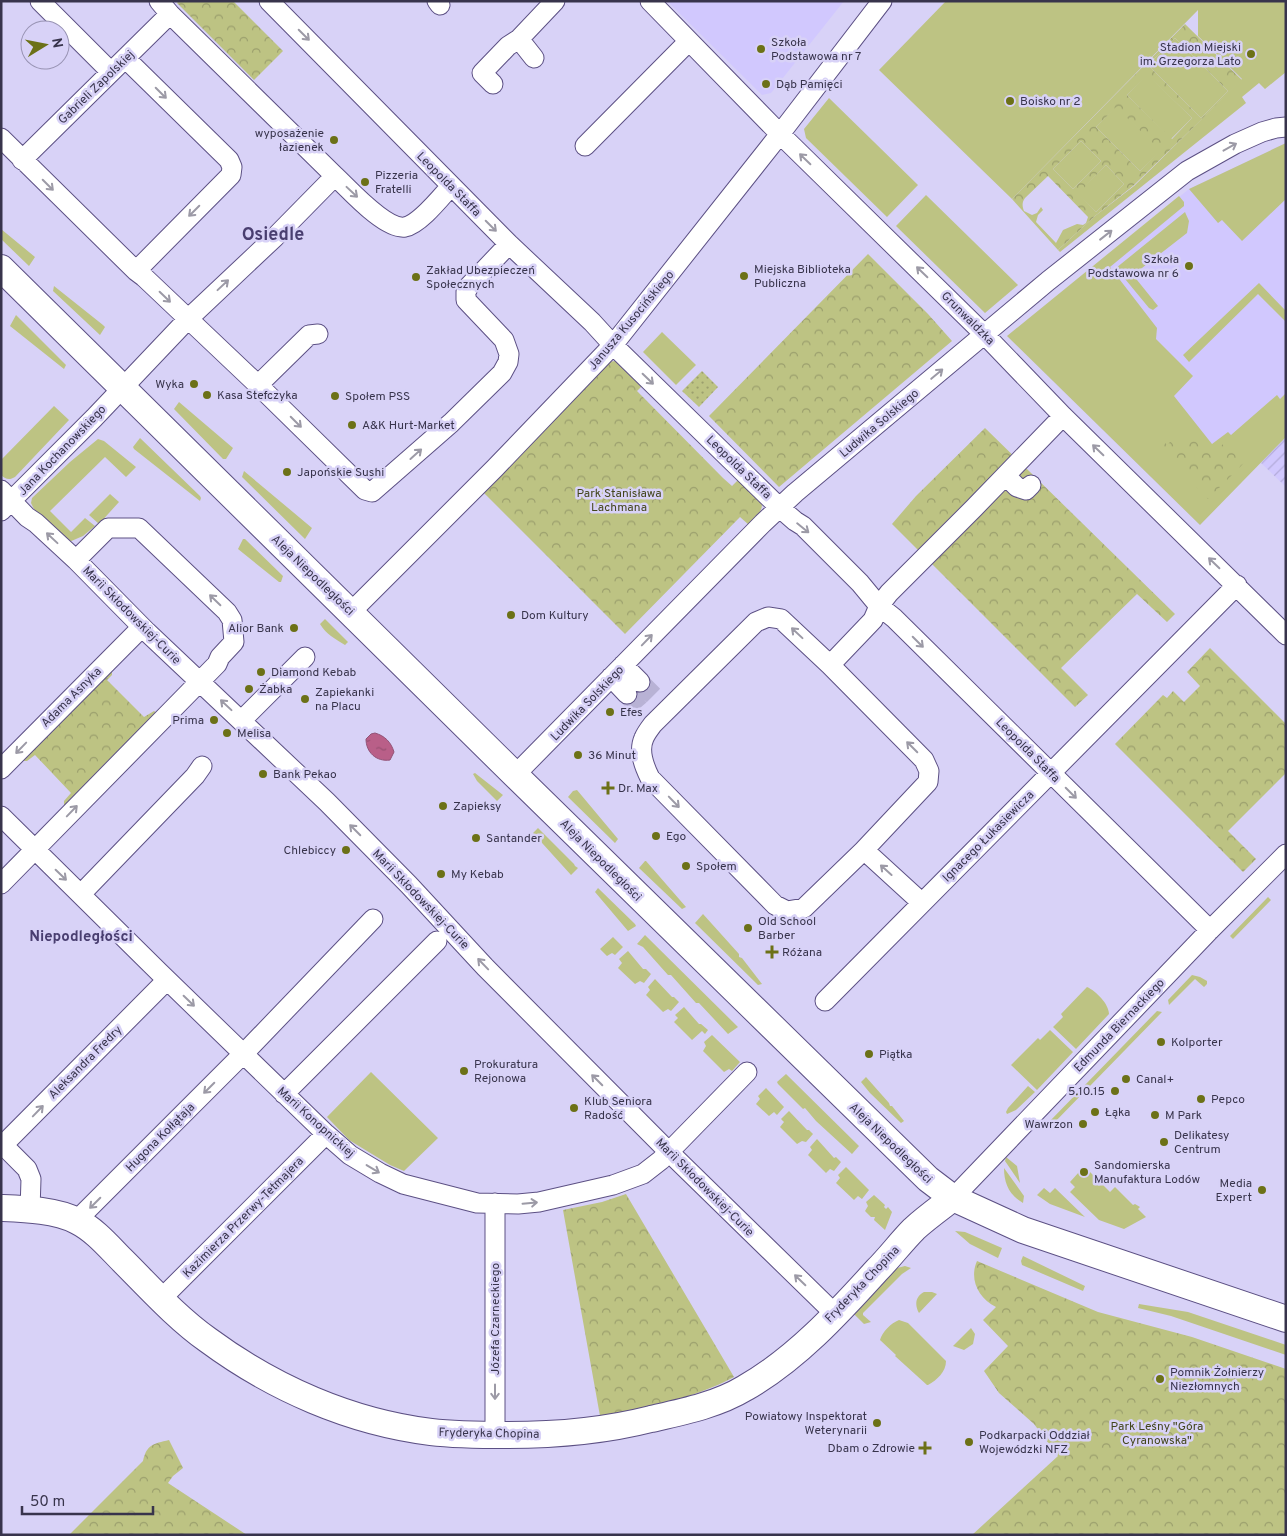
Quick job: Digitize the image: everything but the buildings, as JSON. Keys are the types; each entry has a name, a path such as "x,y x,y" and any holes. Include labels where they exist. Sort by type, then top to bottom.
{"street":[{"path":"40,1 111,72"},
{"name":"Leopolda Staffa","path":"269,1 509,244 592,322 613,345 780,507 817,540 860,583 879,606 894,618 1210,930"},
{"path":"493,84 482,73 555,1"},
{"name":"Grunwaldzka","path":"650,1 780,134 1286,635"},
{"name":"Janusza Kusocińskiego","path":"351,612 495,468 613,345 780,134 882,1"},
{"path":"165,8 334,176 378,217 405,227 418,220 451,186"},
{"name":"Gabrieli Zapolskiej","path":"22,160 126,59 165,8"},
{"path":"519,38 534,58"},
{"path":"586,146 689,41"},
{"path":"126,59 229,160 232,168 231,175 136,271"},
{"name":"Ludwika Solskiego","path":"515,775 780,507 984,334 1188,171 1235,144 1262,132 1286,127"},
{"path":"1,138 136,271 258,385 365,490 372,492 451,423 502,373 508,362 509,354 504,340 468,303 466,292 469,286 509,244"},
{"name":"Jana Kochanowskiego","path":"5,501 122,388 188,319 275,237 334,176"},
{"name":"Aleja Niepodległości","path":"1,268 912,1165 953,1198 1044,1238 1286,1319"},
{"path":"258,385 309,335 318,334"},
{"path":"830,665 873,620 879,606 889,592 1006,476 1063,416"},
{"path":"1006,476 1017,487 1026,490 1031,485"},
{"name":"Marii Skłodowskiej-Curie","path":"5,501 36,523 76,560 142,627 242,720 388,864 485,967 669,1152 835,1314"},
{"path":"1,884 217,664 220,656 234,642 232,620 227,612 139,528 108,528 76,560"},
{"name":"Ignacego Łukasiewicza","path":"824,1001 1237,585"},
{"path":"768,617 781,619 830,665 924,760 929,771 928,782 864,850 804,908 787,910 775,905 650,778 644,766 642,754 643,738 647,718 661,704 756,622 768,617"},
{"name":"Adama Asnyka","path":"1,769 142,627"},
{"path":"242,720 305,657"},
{"path":"617,671 633,688"},
{"path":"81,894 195,776 202,766"},
{"name":"Marii Konopnickiej","path":"1,816 326,1134 350,1155 403,1184 477,1203 495,1204 540,1202 620,1183 643,1174 669,1152 747,1072"},
{"path":"864,850 922,903"},
{"name":"Edmunda Biernackiego","path":"953,1198 1210,930 1286,854"},
{"name":"Hugona Kołłątaja","path":"77,1220 373,919"},
{"path":"284,1094 437,941"},
{"name":"Aleksandra Fredry","path":"2,1144 167,980"},
{"name":"Kazimierza Przerwy-Tetmajera","path":"161,1299 326,1134"},
{"path":"2,1144 26,1169 31,1179 30,1210"},
{"name":"Fryderyka Chopina","path":"1,1208 46,1212 77,1220 102,1239 198,1334 236,1361 303,1397 343,1412 396,1426 438,1433 534,1435 578,1432 632,1424 714,1402 744,1389 800,1347 835,1314 915,1228 953,1198"},
{"name":"Józefa Czarneckiego","path":"495,1204 495,1435"}],"shaded area":[{"name":"Szkoła Podstawowa nr 7","path":"667,1 844,1 771,93 762,95"},
{"name":"Szkoła Podstawowa nr 6","path":"1286,143 1286,436 1200,525 1007,336 1189,189"},
{"path":"1286,436 1286,487 1261,463"}],"green space":[{"path":"179,1 233,1 283,51 254,80 177,3"},
{"name":"Boisko nr 2","path":"946,1 1286,1 1286,72 1265,89 1259,83 1242,97 1246,103 1060,252 1058,250 1095,216 1134,186 1242,79 1198,36 1198,10 1012,199 879,70"},
{"path":"1185,24 1242,80 1133,186 1095,216 1058,250 1012,199","holes":["1175,38 1228,91 1201,118 1148,65","1147,75 1192,118 1172,139 1127,95","1116,107 1160,150 1140,171 1096,127","1081,141 1101,161 1073,189 1053,169","1106,165 1124,184 1096,212 1078,194","1048,176 1088,217 1083,225 1077,224 1063,230 1056,243 1036,222 1038,215 1043,210 1041,207 1037,213 1032,215 1024,211 1024,200"]},
{"path":"1175,38 1228,91 1201,118 1148,65"},
{"path":"1147,74 1192,118 1171,139 1127,95"},
{"path":"829,98 918,185 887,217 806,138 804,129"},
{"path":"1116,106 1161,150 1140,171 1096,127"},
{"path":"1081,141 1101,161 1073,189 1053,169"},
{"path":"1286,143 1286,199 1242,241 1222,220 1218,223 1189,189"},
{"path":"1106,165 1124,184 1096,212 1077,194"},
{"path":"926,195 1018,285 985,313 896,226"},
{"path":"1179,196 1184,202 1184,206 1110,267 1157,328 1156,339 1193,376 1174,396 1212,444 1228,432 1231,435 1277,395 1280,399 1286,393 1286,437 1200,525 1007,336"},
{"path":"1185,212 1189,221 1187,233 1133,275 1158,306 1153,310 1149,308 1116,268"},
{"path":"1,229 35,257 29,266 1,239"},
{"path":"868,254 952,341 779,487 709,416"},
{"path":"1259,283 1286,311 1286,322 1258,294 1189,362 1183,355"},
{"path":"54,286 105,327 100,335 53,291"},
{"path":"16,315 66,365 64,369 10,326"},
{"path":"662,332 696,365 676,385 643,352"},
{"name":"Park Stanisława Lachmana","path":"620,361 642,386 637,391 723,478 732,486 738,480 742,480 759,497 762,506 749,525 740,517 625,634 481,490 608,362"},
{"path":"702,371 718,387 699,407 682,391"},
{"path":"179,402 233,448 226,459 223,459 174,409"},
{"path":"54,406 69,420 15,477 8,479 3,477 1,475 1,460"},
{"path":"985,428 1175,614 1167,622 1137,594 1061,668 1088,695 1075,707 892,524 916,496"},
{"path":"1191,432 1213,454 1229,438 1249,458 1208,499 1157,446 1163,440 1167,445 1172,440 1177,445"},
{"path":"140,438 200,496 200,501 134,449 133,447"},
{"path":"98,439 104,441 136,467 126,477 105,457 50,511 71,532 85,518 95,526 83,536 69,542 34,509 31,503 32,498 70,462"},
{"path":"244,471 312,528 305,539 242,477"},
{"path":"110,494 119,502 99,524 89,515"},
{"path":"243,539 283,576 281,582 238,549"},
{"path":"325,619 348,642 345,645 322,628 320,624"},
{"path":"1210,648 1286,724 1286,773 1228,831 1256,859 1243,872 1115,744 1163,695 1167,698 1173,691 1184,702 1200,686 1187,672"},
{"path":"112,668 112,675 107,680 144,717 154,711 157,713 67,808 64,806 64,801 71,793 35,755 27,761 20,761"},
{"path":"475,773 503,795 497,801 477,781 473,774"},
{"path":"577,790 618,839 615,843 568,797 573,791"},
{"path":"538,828 578,868 571,875 533,833"},
{"path":"645,861 686,907 682,909 639,868"},
{"path":"598,888 636,926 628,931 595,892"},
{"path":"1268,897 1271,900 1233,939 1230,936"},
{"path":"703,914 739,954 739,957 742,958 762,984 758,985 695,923"},
{"path":"645,935 738,1027 728,1034 699,1003 696,1003 643,947 637,944"},
{"path":"613,937 623,947 615,955 612,953 607,956 600,949"},
{"path":"628,951 643,969 646,969 651,974 644,983 640,981 635,984 618,968 622,963 619,959"},
{"path":"1192,975 1207,981 1207,984 1204,987 1195,979 1169,1005 1168,1000"},
{"path":"655,979 679,1002 671,1011 668,1009 663,1012 646,995 650,990 648,987"},
{"path":"1087,987 1101,998 1107,1006 1109,1014 1076,1049 1053,1027 1063,1017 1061,1014"},
{"path":"684,1007 699,1024 708,1030 705,1034 702,1031 692,1040 674,1022 678,1018 675,1015"},
{"path":"1157,1011 1162,1012 1052,1125 1049,1122"},
{"path":"1050,1030 1073,1052 1037,1090 1011,1065 1038,1038 1040,1040"},
{"path":"712,1035 740,1062 732,1071 729,1069 724,1072 703,1051 706,1046 704,1042"},
{"path":"371,1072 438,1138 404,1171 390,1165 349,1140 327,1117"},
{"path":"786,1074 859,1146 852,1154 778,1084 777,1082"},
{"path":"866,1077 904,1121 901,1123 870,1093 861,1082"},
{"path":"1028,1086 1035,1092 1016,1110 1007,1114 1008,1108"},
{"path":"766,1088 784,1107 777,1115 774,1112 769,1116 756,1104 760,1099 758,1096"},
{"path":"789,1111 813,1134 806,1142 802,1141 797,1144 780,1127 784,1122 781,1119"},
{"path":"817,1139 834,1158 836,1157 841,1162 834,1171 830,1169 826,1173 808,1155 812,1150 810,1147"},
{"path":"1006,1157 1017,1166 1020,1183 1005,1161"},
{"path":"846,1167 869,1190 862,1199 858,1196 854,1200 836,1183 840,1178 838,1175"},
{"path":"1004,1168 1024,1196 1023,1203 1008,1188"},
{"path":"1079,1172 1085,1177 1090,1172 1110,1192 1115,1187 1133,1205 1135,1204 1140,1207 1138,1209 1146,1217 1124,1229 1099,1220 1070,1192 1075,1187 1070,1182"},
{"path":"1044,1188 1050,1193 1055,1188 1085,1217 1050,1204 1037,1195"},
{"path":"626,1194 734,1377 685,1397 600,1416 563,1210 602,1202"},
{"path":"874,1195 885,1205 886,1209 888,1207 892,1212 885,1230 874,1220 875,1217 871,1217 865,1211 868,1206 866,1202"},
{"path":"955,1231 965,1232 1002,1248 998,1258 970,1244"},
{"path":"1023,1256 1085,1286 1083,1291 1022,1265"},
{"name":"Park Leśny \"Góra Cyranowska\"","path":"977,1261 1098,1312 1192,1337 1286,1369 1286,1535 972,1535 1058,1456 1034,1424 999,1393 984,1371 1008,1346 983,1320 996,1307 984,1299 977,1287 974,1275"},
{"path":"905,1266 911,1268 902,1274 863,1313 871,1322 864,1324 853,1313 897,1268"},
{"path":"924,1292 937,1294 919,1313 917,1301"},
{"path":"1139,1304 1188,1312 1286,1345 1286,1355 1171,1316 1138,1308"},
{"path":"899,1320 908,1323 946,1361 946,1365 940,1375 928,1385 880,1340 887,1328"},
{"path":"971,1328 975,1334 973,1344 964,1350 953,1346"},
{"path":"169,1440 183,1468 168,1483 247,1535 69,1535 143,1461 149,1448"}],"water":[{"path":"375,733 385,738 391,745 394,752 390,760 376,758 370,752 366,739"}],"tunnel":[{"path":"640,682 656,698"},
{"path":"627,694 642,712"}],"place":[{"name":"Szkoła Podstawowa nr 7","path":"761,49"},
{"name":"Stadion Miejski im. Grzegorza Lato","path":"1251,54"},
{"name":"Dąb Pamięci","path":"766,84"},
{"name":"Boisko nr 2","path":"1010,101"},
{"name":"wyposażenie łazienek","path":"334,140"},
{"name":"Pizzeria Fratelli","path":"365,182"},
{"name":"Szkoła Podstawowa nr 6","path":"1189,266"},
{"name":"Miejska Biblioteka Publiczna","path":"744,276"},
{"name":"Zakład Ubezpieczeń Społecznych","path":"416,277"},
{"name":"Wyka","path":"194,384"},
{"name":"Kasa Stefczyka","path":"207,395"},
{"name":"Społem PSS","path":"335,396"},
{"name":"A&K Hurt-Market","path":"352,425"},
{"name":"Japońskie Sushi","path":"287,472"},
{"name":"Dom Kultury","path":"511,615"},
{"name":"Alior Bank","path":"294,628"},
{"name":"Diamond Kebab","path":"261,672"},
{"name":"Żabka","path":"249,689"},
{"name":"Zapiekanki na Placu","path":"305,699"},
{"name":"Efes","path":"610,712"},
{"name":"Prima","path":"214,720"},
{"name":"Melisa","path":"227,733"},
{"name":"36 Minut","path":"578,755"},
{"name":"Bank Pekao","path":"263,774"},
{"name":"Dr. Max","path":"608,788"},
{"name":"Zapieksy","path":"443,806"},
{"name":"Ego","path":"656,836"},
{"name":"Santander","path":"476,838"},
{"name":"Chlebiccy","path":"346,850"},
{"name":"Społem","path":"686,866"},
{"name":"My Kebab","path":"441,874"},
{"name":"Old School Barber","path":"748,928"},
{"name":"Różana","path":"772,952"},
{"name":"Kolporter","path":"1161,1042"},
{"name":"Piątka","path":"869,1054"},
{"name":"Prokuratura Rejonowa","path":"464,1071"},
{"name":"Canal+","path":"1126,1079"},
{"name":"5.10.15","path":"1115,1091"},
{"name":"Pepco","path":"1201,1099"},
{"name":"Klub Seniora Radość","path":"574,1108"},
{"name":"Łąka","path":"1095,1112"},
{"name":"M Park","path":"1155,1115"},
{"name":"Wawrzon","path":"1083,1124"},
{"name":"Delikatesy Centrum","path":"1164,1142"},
{"name":"Sandomierska Manufaktura Lodów","path":"1084,1172"},
{"name":"Media Expert","path":"1262,1190"},
{"name":"Pomnik Żołnierzy Niezłomnych","path":"1160,1379"},
{"name":"Powiatowy Inspektorat Weterynarii","path":"877,1423"},
{"name":"Podkarpacki Oddział Wojewódzki NFZ","path":"969,1442"},
{"name":"Dbam o Zdrowie","path":"925,1448"}],"district":[{"name":"Osiedle","path":"273,234"},
{"name":"Niepodległości","path":"81,936"}]}
